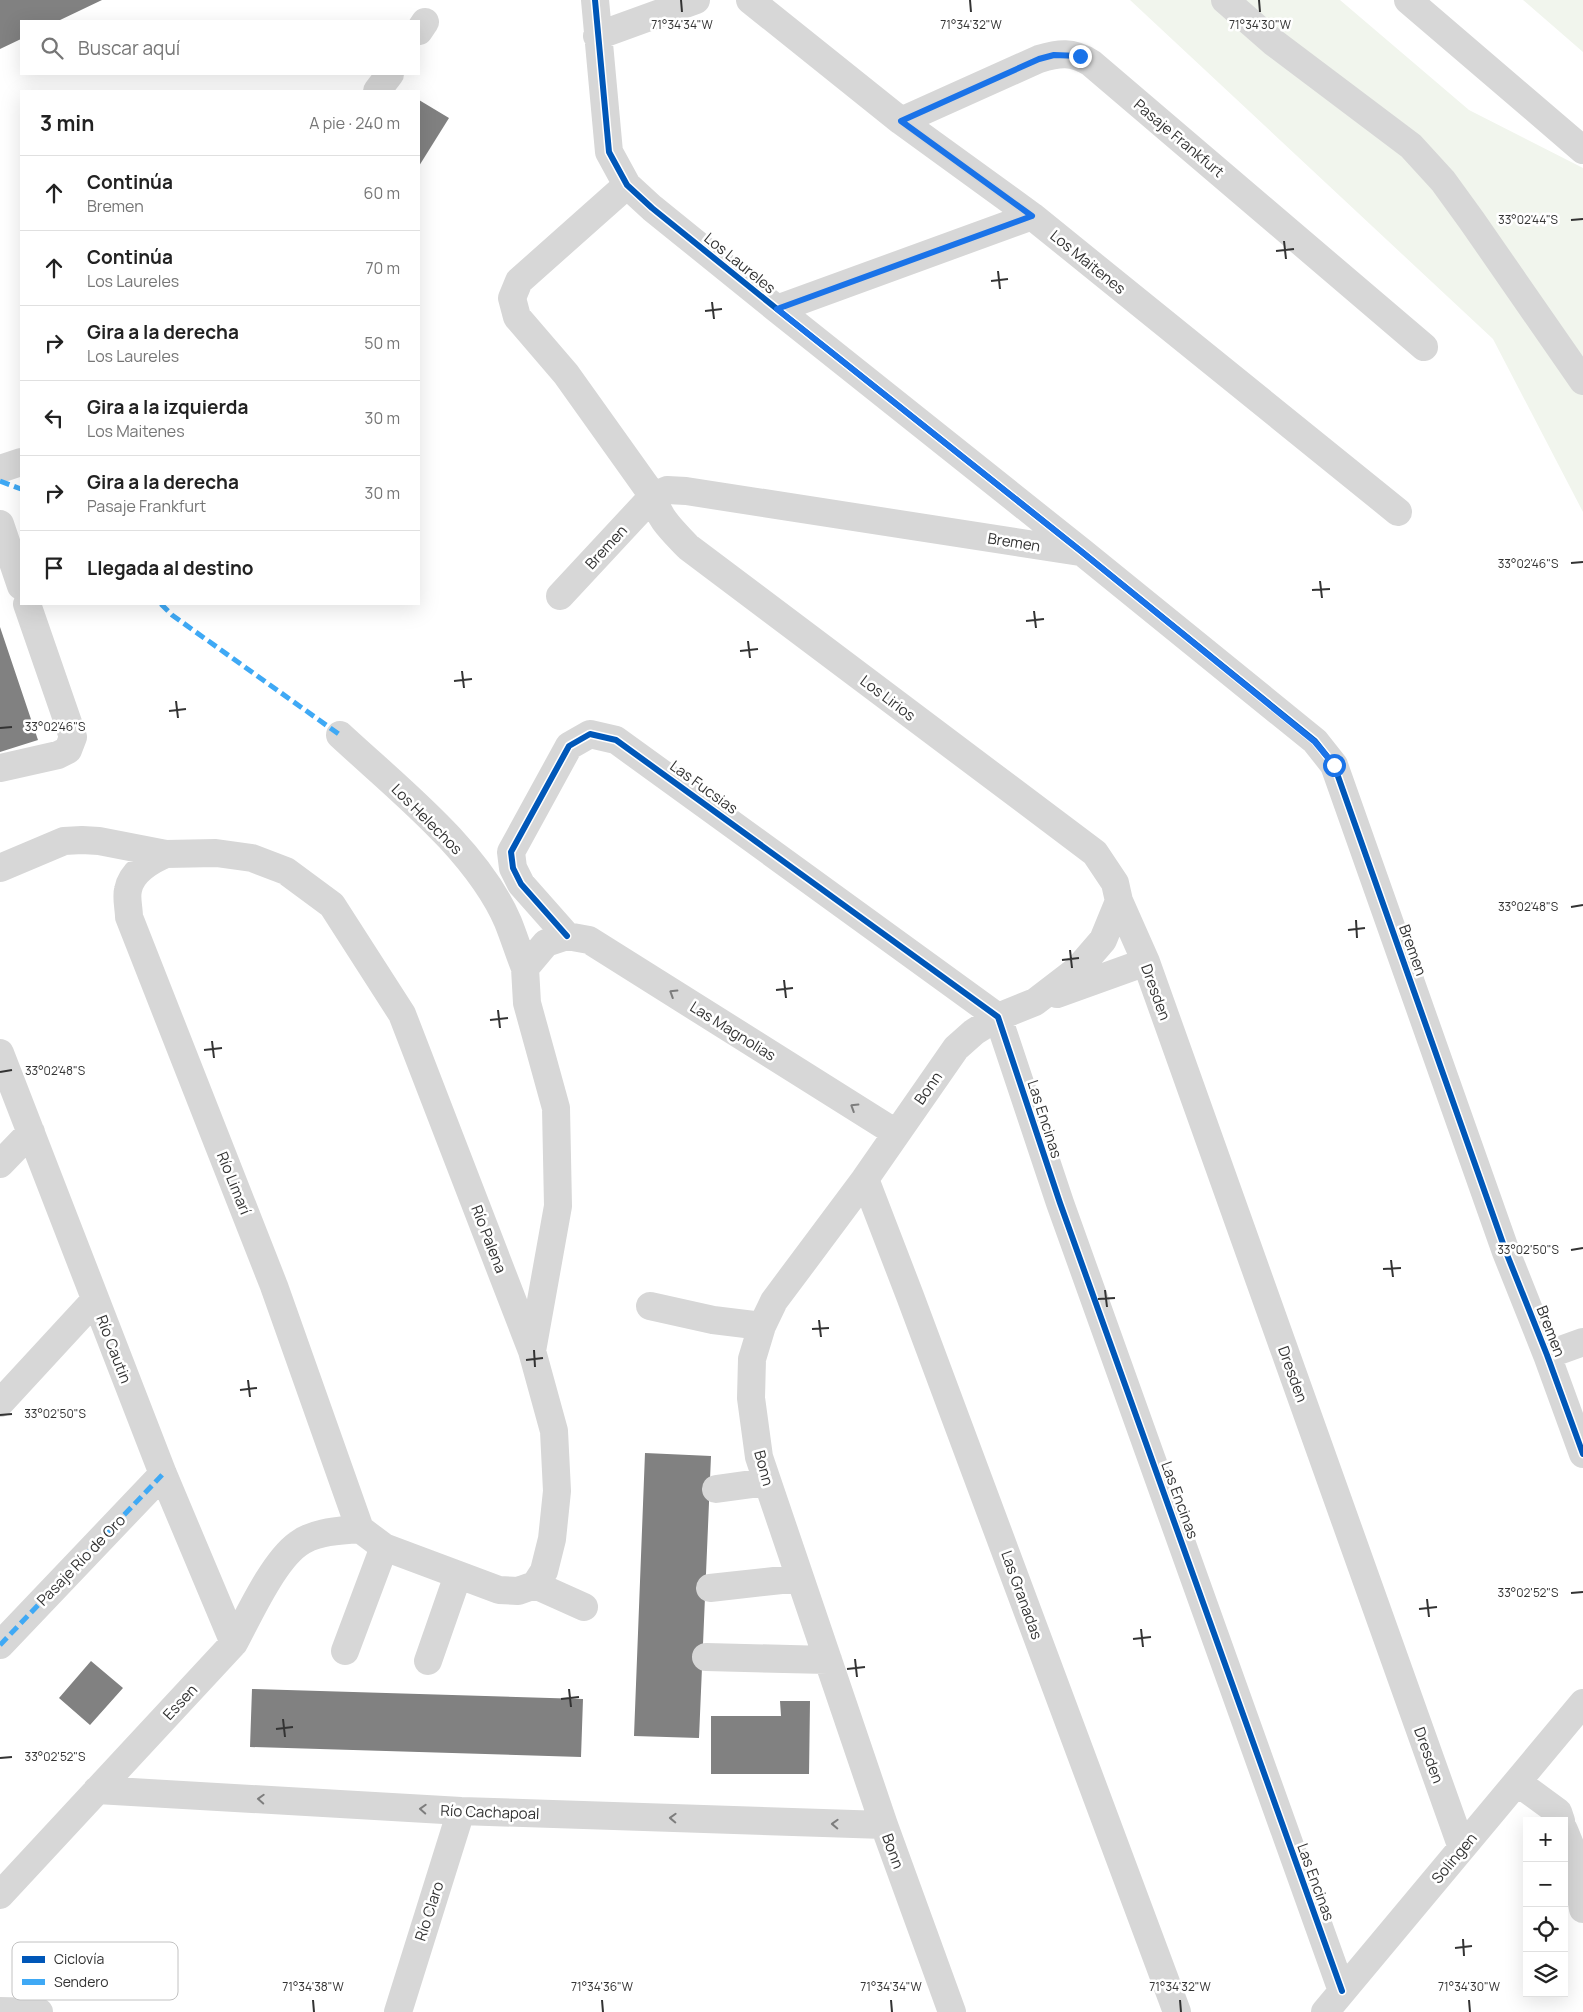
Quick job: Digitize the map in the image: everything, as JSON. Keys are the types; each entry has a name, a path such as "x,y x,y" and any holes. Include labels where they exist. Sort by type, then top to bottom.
{"street":[{"name":"Los Laureles","path":"595,0 609,152 627,185 652,208 777,309 1082,552"},
{"path":"597,36 696,0"},
{"name":"Los Maitenes","path":"750,0 901,121 1032,216 1398,512"},
{"path":"1225,0 1273,42 1411,146 1443,181 1583,381"},
{"path":"1408,0 1583,150"},
{"name":"Pasaje Frankfurt","path":"901,121 1039,59 1061,54 1080,56 1091,63 1424,347"},
{"path":"379,90 389,75"},
{"name":"Los Lirios","path":"627,185 520,282 512,298 518,317 566,374 653,496 656,510 688,547 1095,853 1115,883 1119,901"},
{"name":"Los Laureles","path":"777,309 1032,216"},
{"path":"0,468 20,462"},
{"name":"Bremen","path":"560,596 653,496 667,490 686,491 1082,552 1315,742 1334,765 1506,1252 1547,1355 1583,1454"},
{"path":"0,524 20,583"},
{"path":"0,768 58,755 68,750 72,737 27,605"},
{"name":"Las Fucsias","path":"567,936 521,884 513,868 511,852 569,746 590,734 616,740 998,1017"},
{"name":"Los Helechos","path":"340,735 455,842 494,896 508,921 525,968 527,1003 556,1108 558,1197 532,1351"},
{"name":"Río Palena","path":"0,868 64,841 82,840 166,854 216,853 252,858 286,871 332,905 402,1014 532,1351 554,1431 556,1491 552,1540 544,1571 535,1585"},
{"name":"Río Limarí","path":"166,854 154,858 136,873 128,890 129,917 274,1286 360,1529"},
{"name":"Dresden","path":"1119,901 1146,962 1462,1848"},
{"name":"Bonn","path":"1035,1002 1078,969 1103,940 1119,901"},
{"path":"525,968 546,943 567,936"},
{"name":"Las Magnolias","path":"567,936 589,940 896,1133"},
{"name":"Bonn","path":"952,2012 884,1825 767,1482 760,1456 751,1398 752,1359 762,1326 774,1301 864,1179 956,1048 974,1032 998,1017 1146,962"},
{"name":"Las Encinas","path":"998,1017 1060,1203 1342,1991"},
{"name":"Río Cautin","path":"0,1053 162,1474 234,1643"},
{"path":"0,1164 31,1132"},
{"name":"Las Granadas","path":"864,1179 921,1324 1177,2012"},
{"path":"0,1402 95,1300"},
{"path":"650,1306 713,1320 762,1326"},
{"path":"1547,1355 1583,1342"},
{"name":"Pasaje Río de Oro","path":"0,1645 162,1474"},
{"path":"716,1489 767,1482"},
{"path":"360,1529 384,1547 499,1590 518,1591 535,1585 584,1607"},
{"name":"Essen","path":"0,1895 234,1643 256,1601 277,1567 298,1543 323,1533 360,1529"},
{"path":"345,1651 384,1547"},
{"path":"428,1661 458,1575"},
{"path":"710,1588 800,1578"},
{"path":"706,1657 828,1660"},
{"name":"Solingen","path":"1324,2012 1583,1703"},
{"path":"1517,1782 1558,1812 1560,1817"},
{"name":"Río Cachapoal","path":"97,1790 461,1811 884,1825"},
{"name":"Río Claro","path":"398,2012 461,1811"},
{"path":"1568,1840 1573,1852 1583,1909"},
{"path":"0,2010 39,2012"}],"shaded area":[{"path":"1130,0 1340,0 1469,110 1583,168 1583,512 1493,339"},
{"path":"1523,0 1583,0 1583,52"}],"building":[{"path":"0,0 102,0 60,20 20,20 20,39 0,49"},
{"path":"420,101 449,118 420,164"},
{"path":"0,627 38,740 0,752"},
{"path":"645,1453 711,1456 699,1738 634,1736"},
{"path":"91,1661 123,1688 90,1725 59,1698"},
{"path":"252,1689 583,1699 581,1757 250,1747"},
{"path":"780,1701 810,1701 809,1774 711,1774 711,1716 781,1716"}],"marked path":[{"path":"0,481 20,489"},
{"path":"162,605 172,615 340,735"},
{"path":"0,1645 163,1474"}],"cycle path":[{"path":"595,0 609,152 627,185 652,208 1315,741 1334,765 1506,1252 1547,1355 1583,1454"},
{"path":"567,936 521,884 513,868 511,852 569,746 590,734 616,740 998,1017 1060,1203 1342,1991"}],"route":[{"path":"1080,56 1068,54 1054,55 1039,59 901,121 1032,216 777,309 1082,552 1315,742 1334,765"}]}
